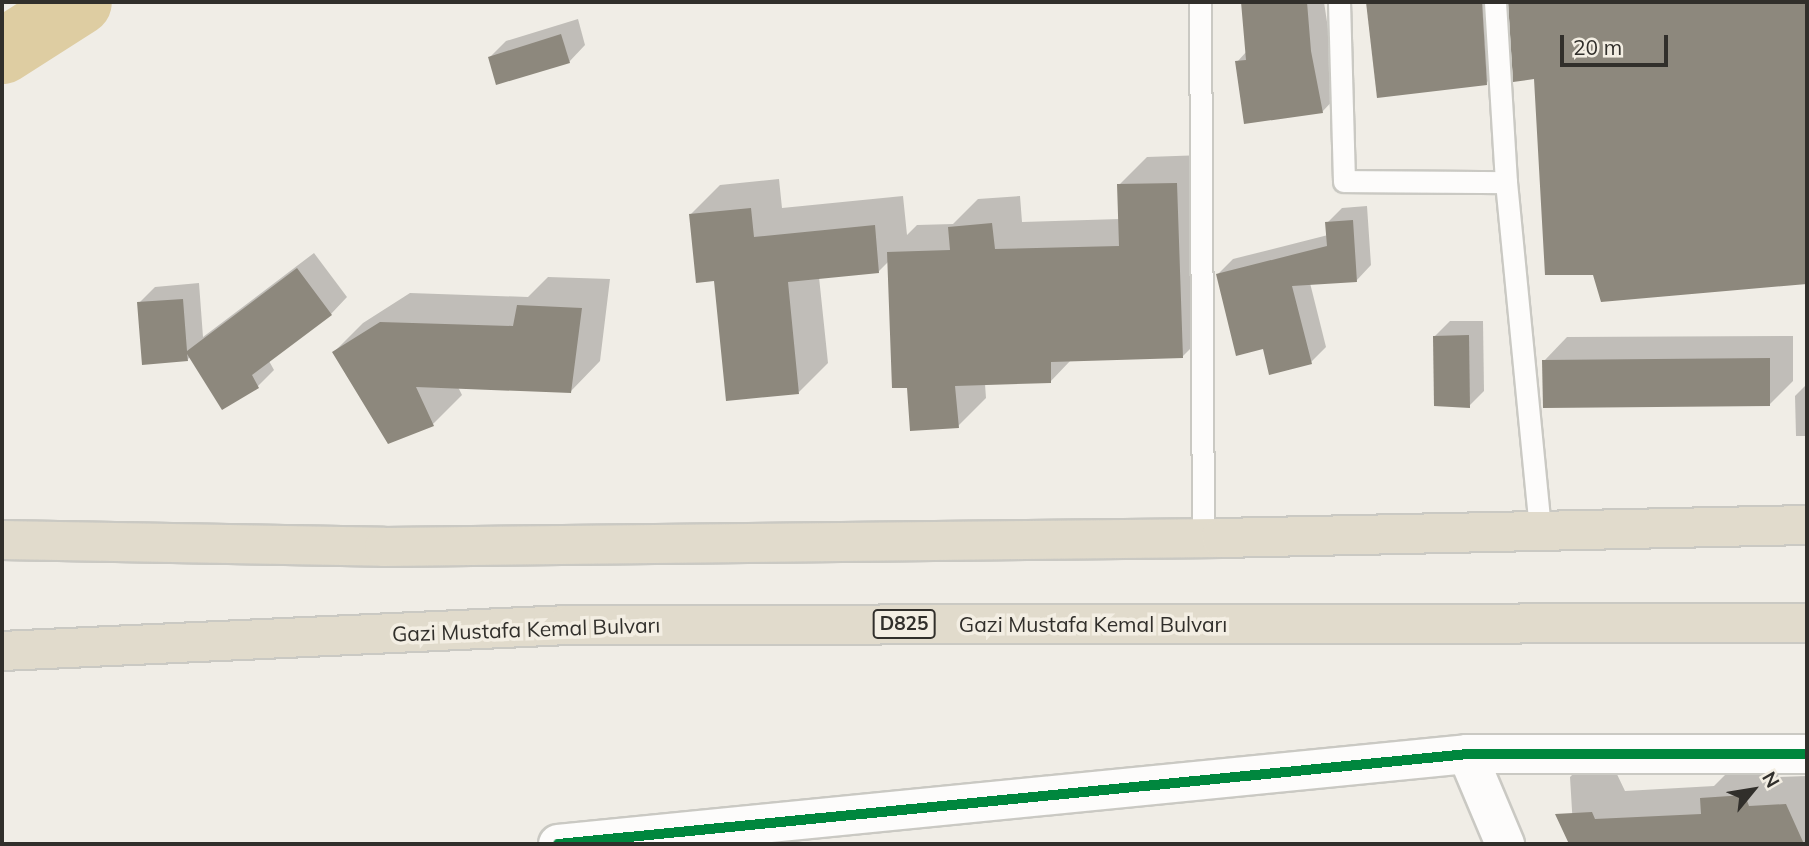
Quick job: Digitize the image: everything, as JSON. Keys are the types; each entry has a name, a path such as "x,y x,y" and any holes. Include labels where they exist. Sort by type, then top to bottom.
{"highway":[{"path":"2,540 384,547 1203,538 1807,525"},
{"name":"Gazi Mustafa Kemal Bulvarı","path":"2,651 568,625 1807,623"}],"street":[{"path":"2,533 62,542"},
{"path":"1467,754 1505,844"},
{"path":"558,844 1467,754 1807,754"}],"lane":[{"path":"1200,2 1203,538"},
{"path":"1339,2 1344,181 1506,182"},
{"path":"1495,2 1506,182 1541,531"}],"building":[{"path":"1241,2 1307,2 1311,51 1323,113 1244,124 1235,61 1246,60"},
{"path":"1366,2 1482,2 1487,85 1377,98"},
{"path":"1508,2 1807,2 1807,284 1601,302 1593,275 1545,275 1534,79 1513,82"},
{"path":"561,34 570,63 496,85 488,57"},
{"path":"1177,183 1183,358 1051,362 1051,383 955,386 959,428 910,431 907,388 892,388 887,252 950,250 948,227 992,223 995,249 1119,246 1117,184"},
{"path":"751,208 754,237 875,225 879,273 788,282 799,394 726,401 714,281 696,283 689,214"},
{"path":"1353,220 1357,282 1292,286 1312,364 1269,375 1263,349 1236,356 1216,274 1327,246 1325,222"},
{"path":"297,268 332,315 252,375 259,388 222,410 187,354 188,361 142,365 137,302 183,299 187,351"},
{"path":"517,305 582,308 571,393 416,387 434,426 388,444 332,352 380,322 513,326"},
{"path":"1469,335 1470,408 1434,406 1433,336"},
{"path":"1770,358 1770,406 1543,408 1542,360"},
{"path":"1745,795 1749,806 1786,804 1804,844 1569,844 1555,814 1592,812 1595,819 1701,814 1700,798"}],"waterway":[{"path":"2,51 79,2"}],"cycle path":[{"path":"558,844 1467,754 1807,754"}]}
